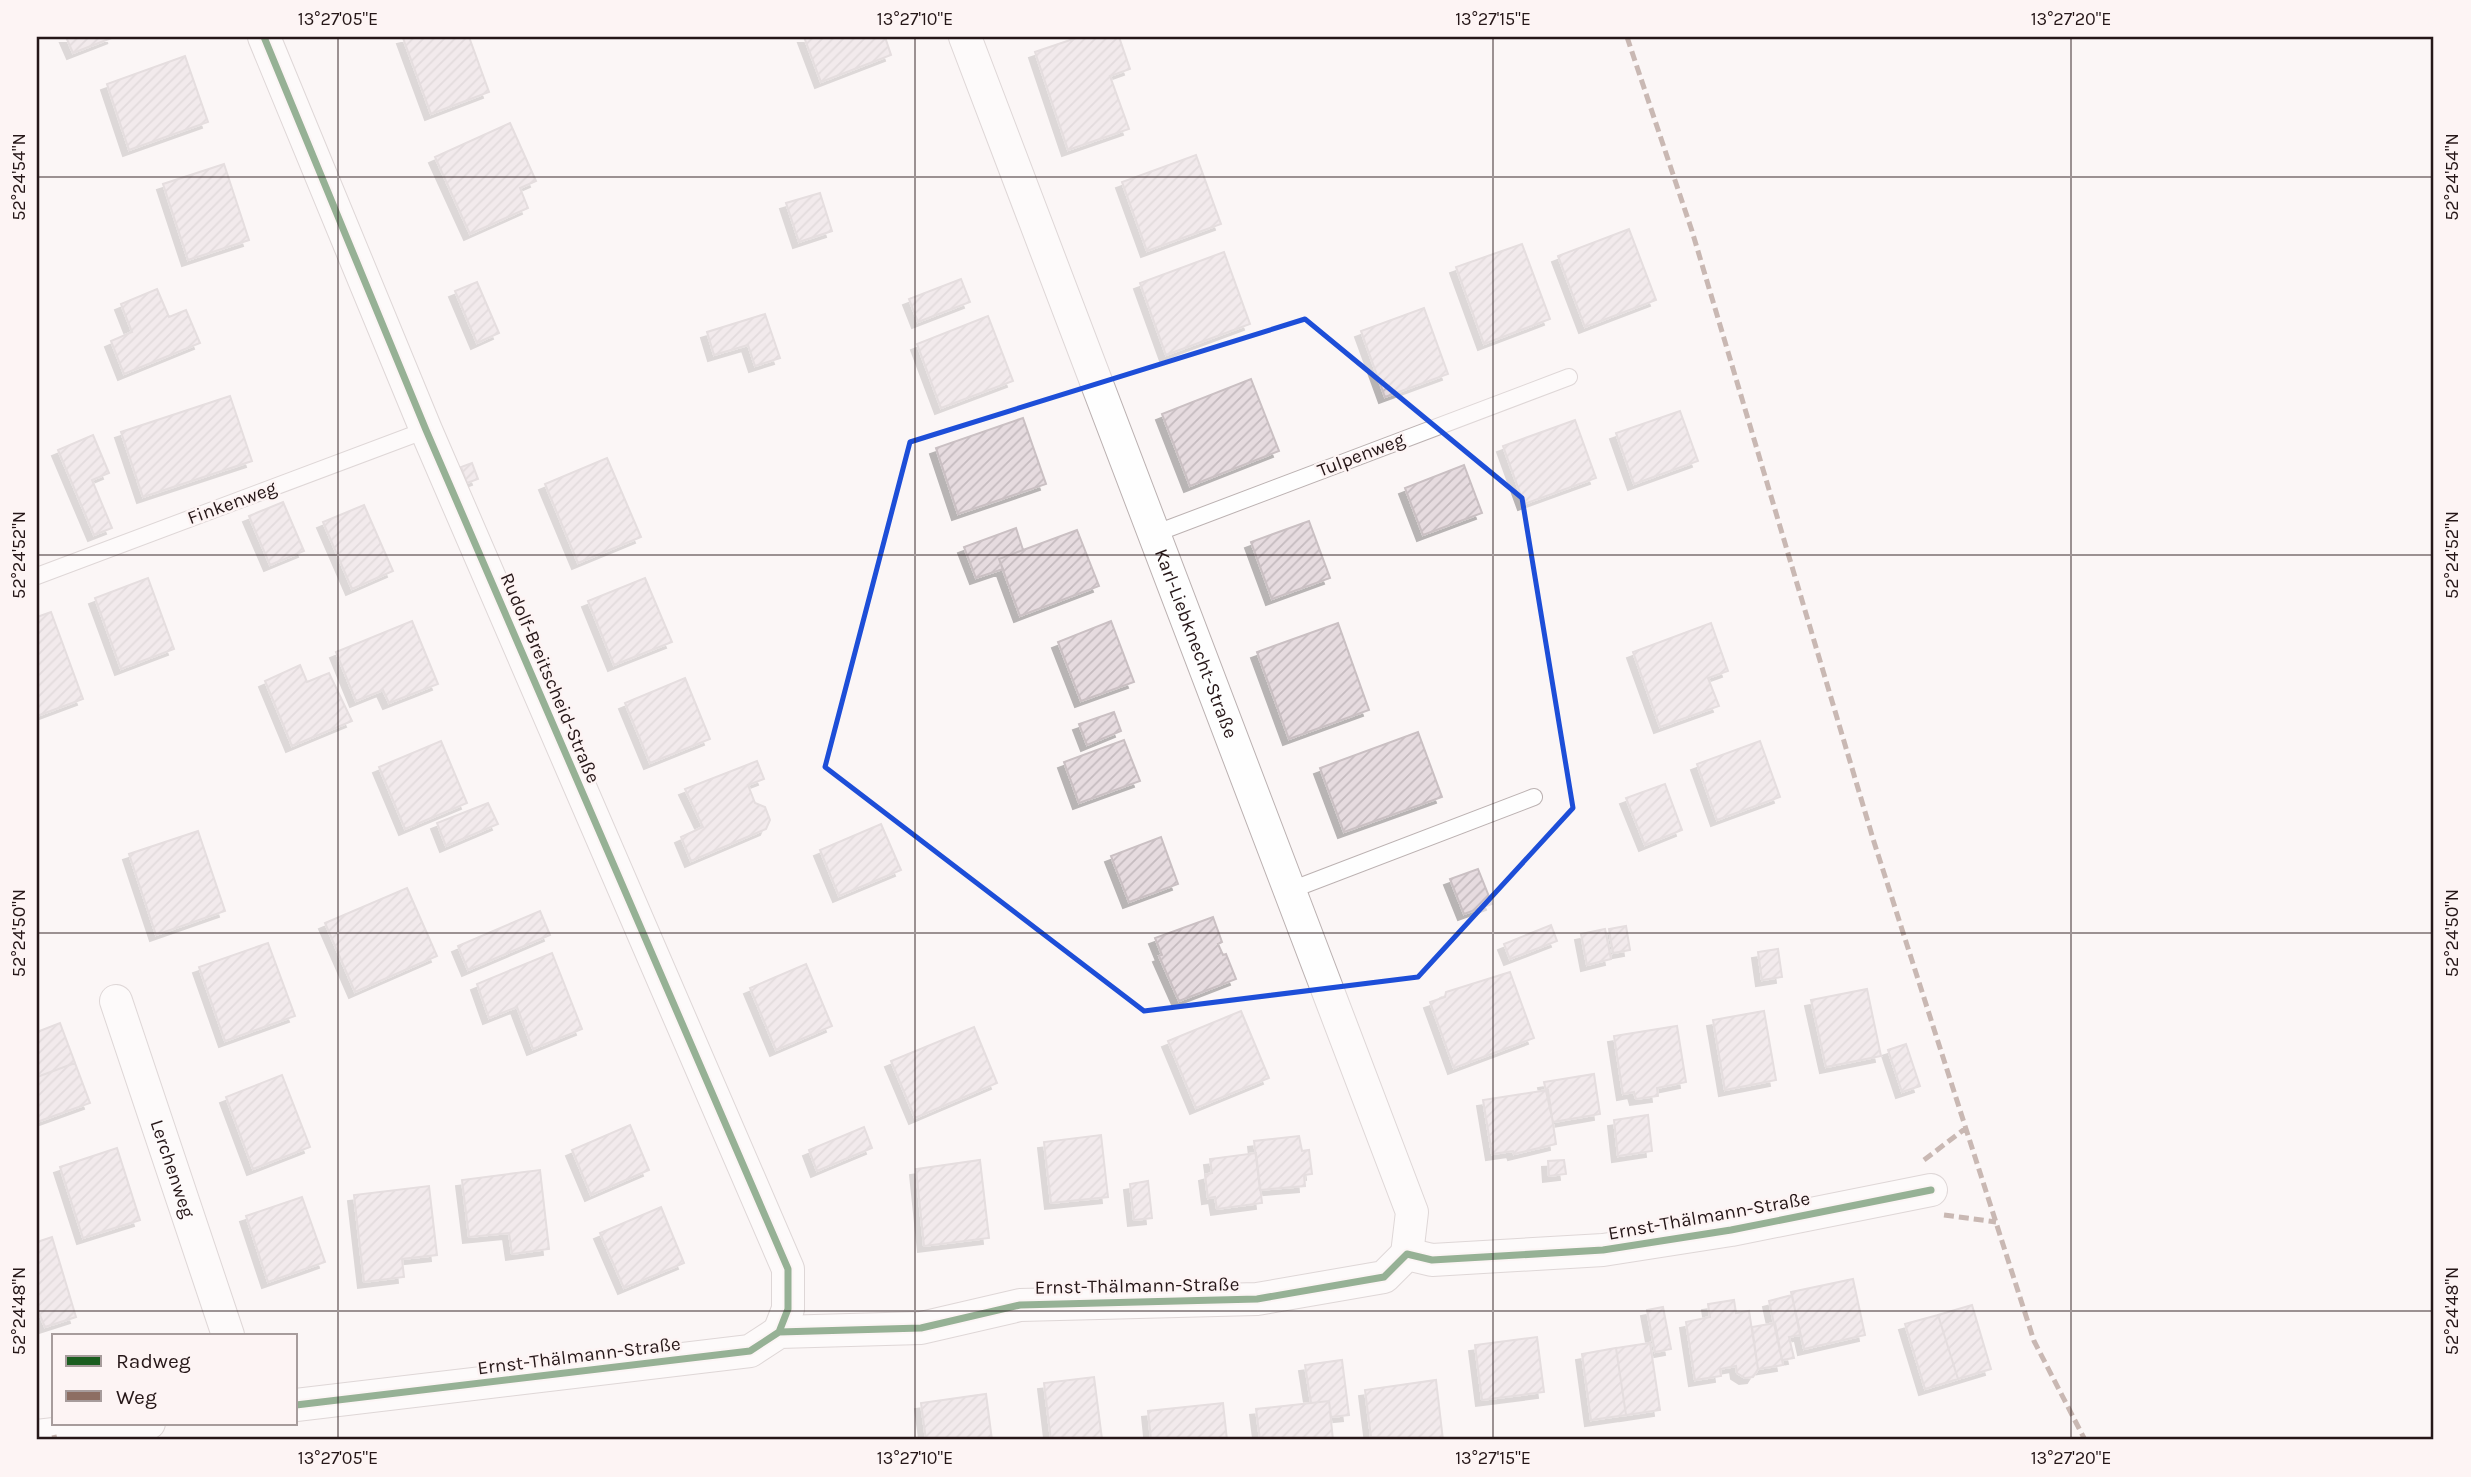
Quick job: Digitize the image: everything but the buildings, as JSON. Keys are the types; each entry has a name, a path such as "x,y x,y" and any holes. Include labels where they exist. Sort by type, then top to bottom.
{"street":[{"name":"Rudolf-Breitscheid-Straße","path":"264,37 426,430 788,1269 788,1309 779,1332"},
{"name":"Karl-Liebknecht-Straße","path":"965,37 1412,1212 1407,1254"},
{"name":"Lerchenweg","path":"116,1001 228,1334"},
{"name":"Ernst-Thälmann-Straße","path":"298,1405 750,1351 779,1332 921,1328 1020,1305 1258,1298 1384,1277 1407,1254 1432,1261 1603,1250 1731,1230 1931,1190"},
{"path":"37,1436 140,1424"}],"lane":[{"name":"Tulpenweg","path":"1154,534 1569,377"},
{"name":"Finkenweg","path":"37,576 426,430"},
{"path":"1291,890 1534,797"}],"highlighted area":[{"path":"1305,319 1522,498 1573,808 1418,977 1144,1011 825,767 910,442"}],"marked path":[{"path":"1627,37 1692,231 1874,842 2034,1341 2085,1440"},
{"path":"1924,1160 1966,1128"},
{"path":"1944,1215 1996,1222"},
{"path":"54,1435 55,1440"}],"cycle path":[{"path":"264,37 426,430 788,1269 788,1309 779,1332"},
{"path":"298,1405 750,1351 779,1332 921,1328 1020,1305 1257,1299 1384,1277 1407,1254 1432,1260 1603,1250 1731,1230 1931,1190"}]}
